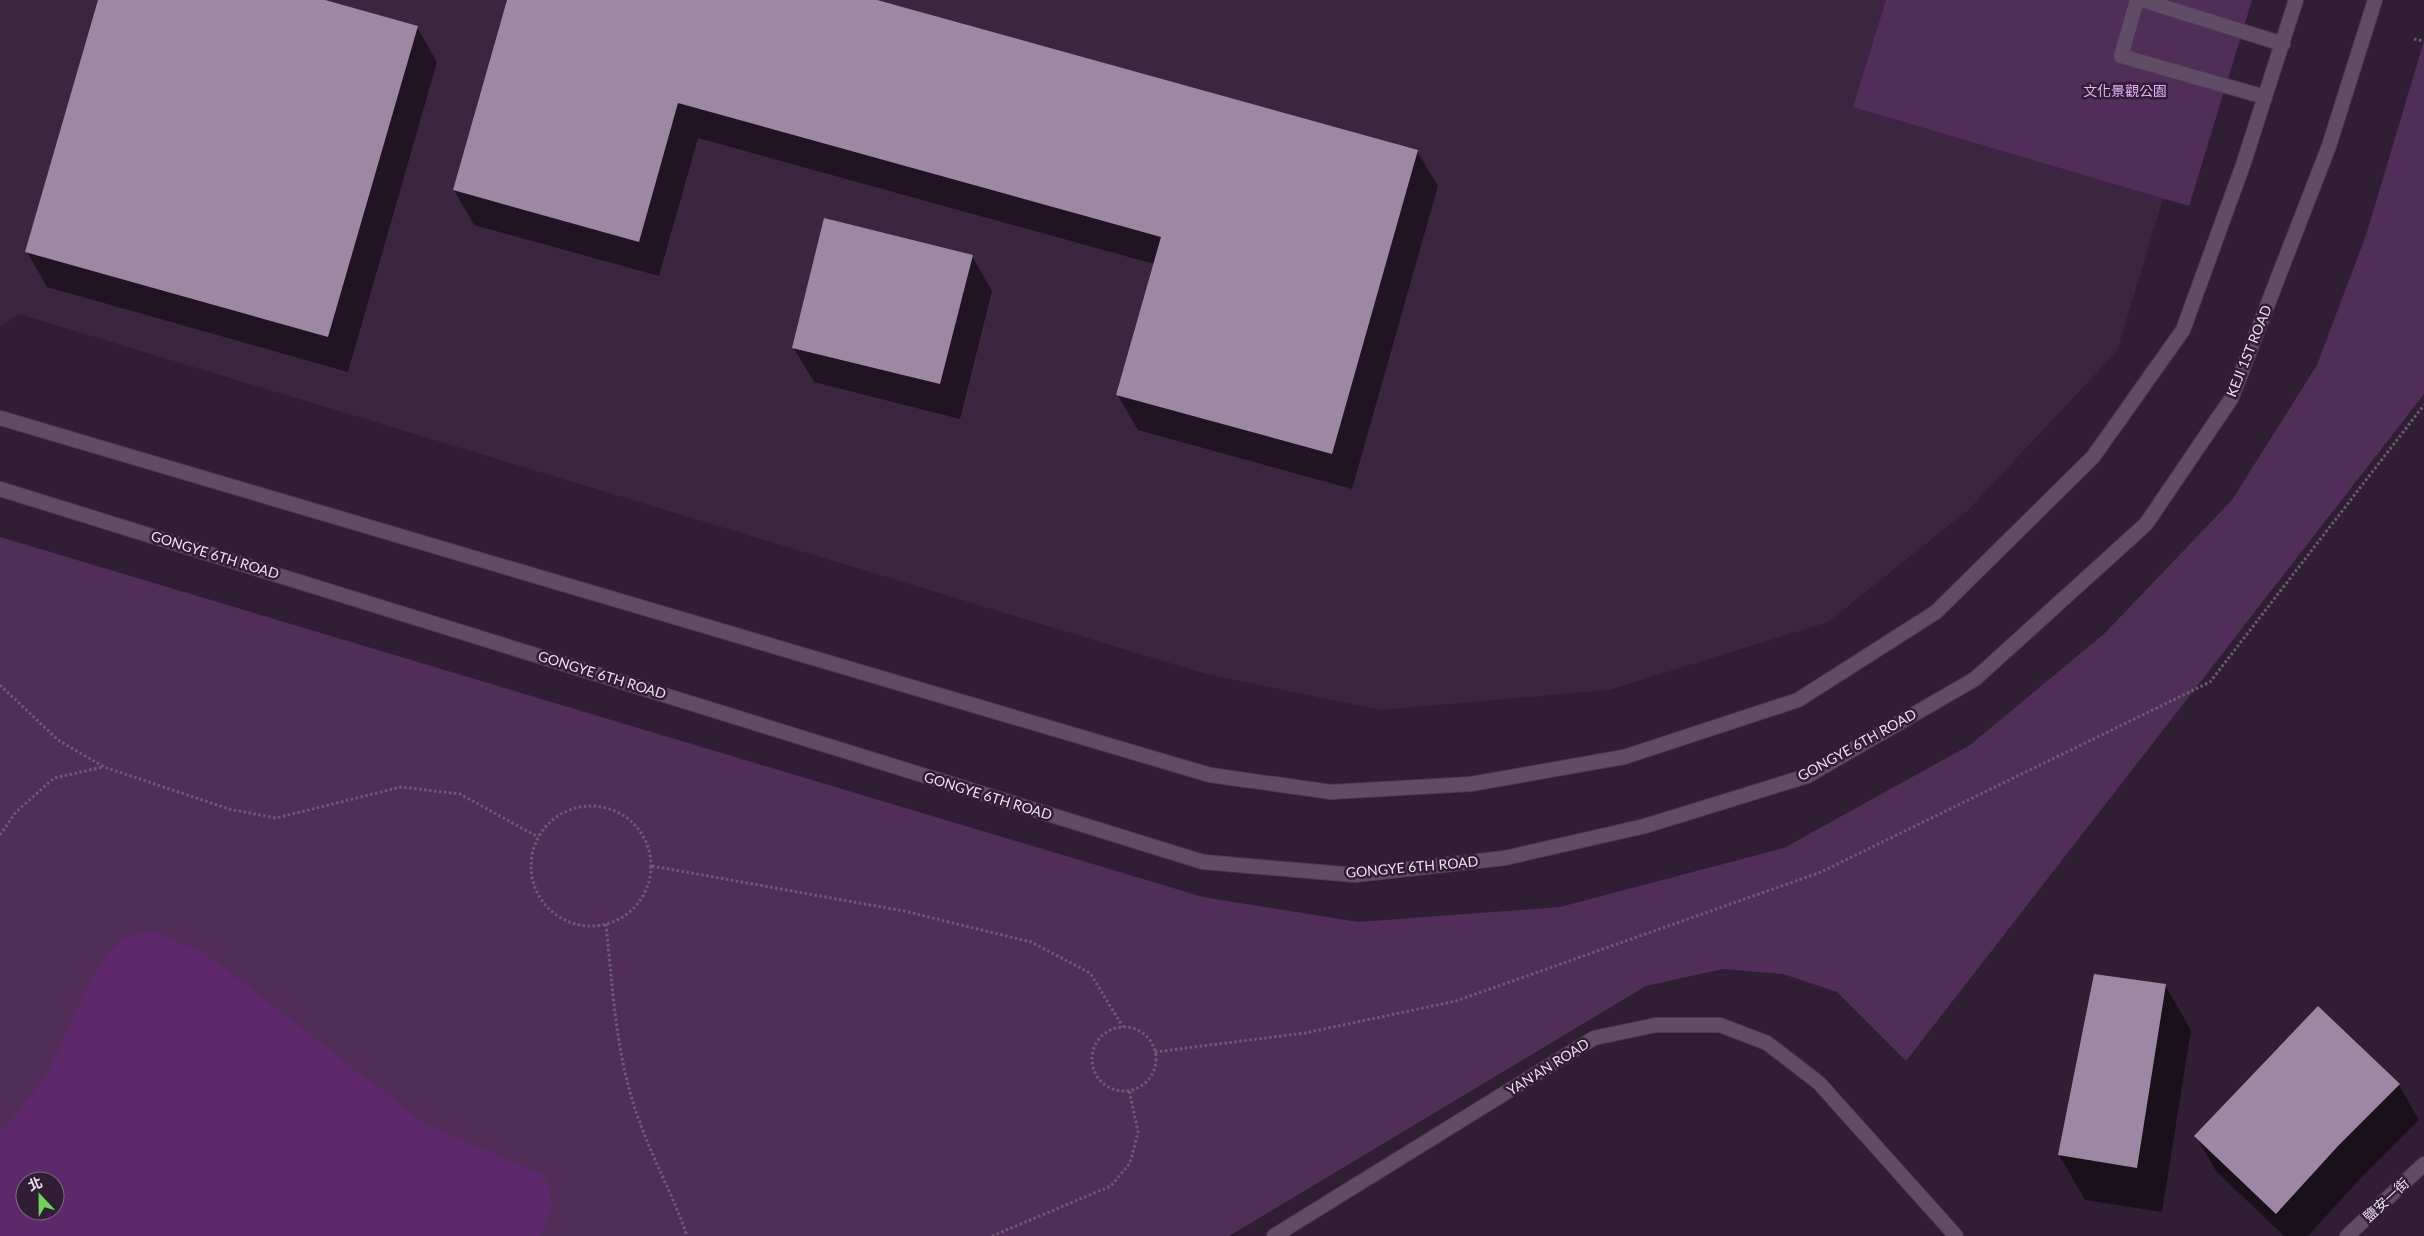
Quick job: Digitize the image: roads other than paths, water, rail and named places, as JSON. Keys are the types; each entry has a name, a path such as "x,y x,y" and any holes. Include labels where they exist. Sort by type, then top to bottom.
{"street":[{"path":"2137,0 2121,56 2266,97"},
{"path":"2142,0 2284,44"},
{"path":"0,418 1210,776 1331,792 1470,784 1624,757 1798,700 1936,612 2093,457 2183,330 2243,166 2284,44 2296,0"},
{"name":"KEJI 1ST ROAD","path":"1975,679 2146,524 2231,399 2329,146 2375,0"},
{"name":"GONGYE 6TH ROAD","path":"0,489 1203,862 1355,875 1504,858 1645,826 1807,776 1975,679"},
{"name":"YAN'AN ROAD","path":"1274,1236 1594,1038 1656,1025 1720,1025 1767,1043 1819,1083 1956,1236"},
{"name":"鹽安一街","path":"2347,1236 2424,1164"}],"park label":[{"name":"文化景觀公園","path":"2125,91"}]}
